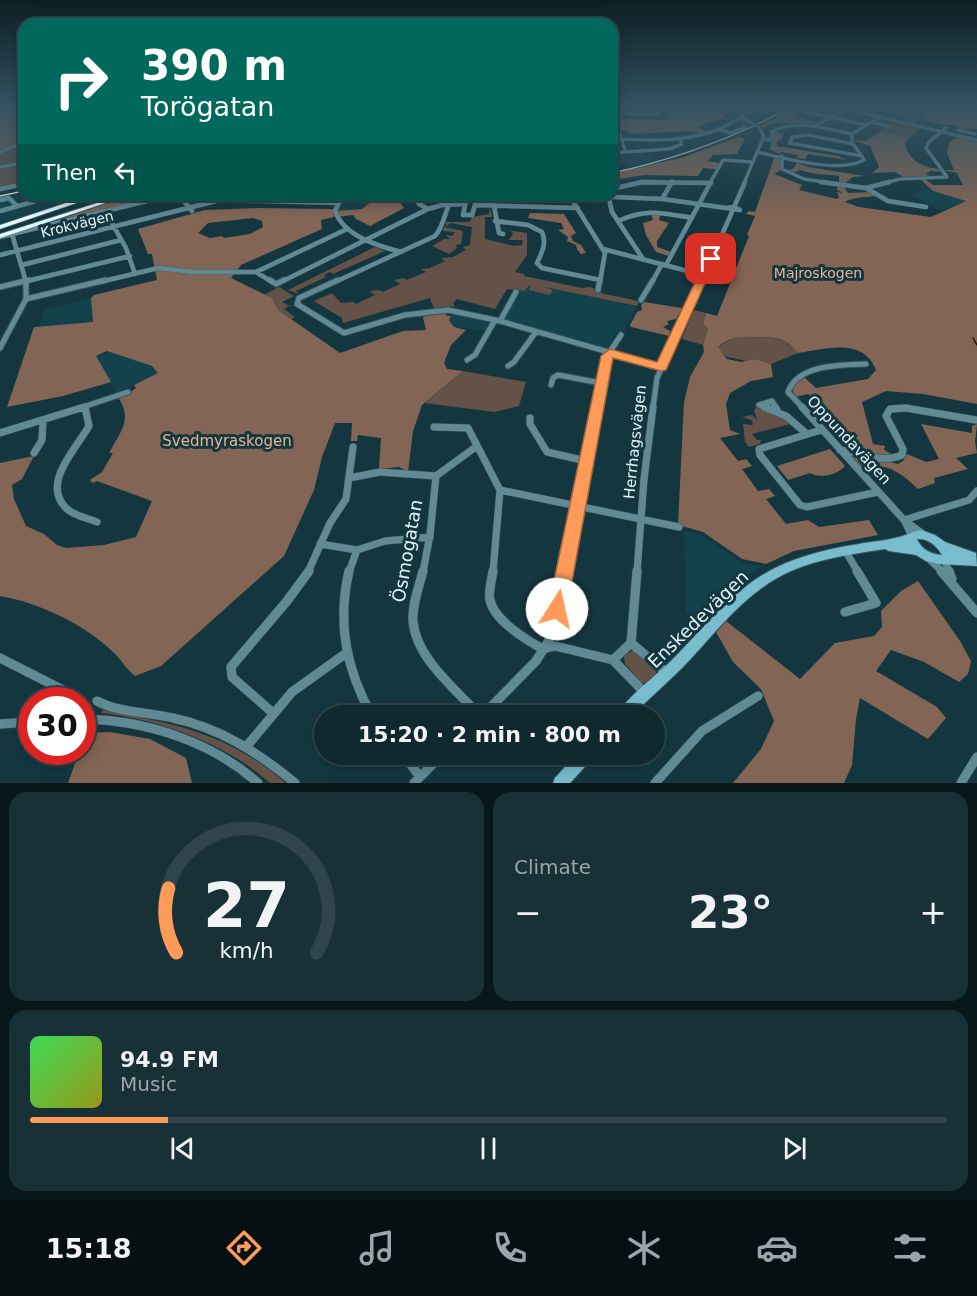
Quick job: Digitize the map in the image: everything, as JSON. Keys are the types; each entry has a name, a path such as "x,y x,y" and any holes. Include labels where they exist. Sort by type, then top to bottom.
{"highway":[{"path":"20,225 83,201"},
{"path":"0,232 83,201"},
{"path":"0,232 92,201"},
{"path":"20,225 104,201"},
{"path":"0,232 105,201"}],"street":[{"path":"622,143 625,150"},
{"path":"618,152 672,148 682,143"},
{"name":"Herrhagsvägen","path":"631,643 654,395 661,367 762,143"},
{"path":"790,143 862,156"},
{"path":"757,152 850,167 862,163 862,156 853,144 845,143"},
{"path":"782,156 783,170 793,176 833,185 866,188 900,179 946,178 946,174 926,148 929,143"},
{"path":"0,152 18,144"},
{"path":"641,300 692,218 724,159 753,162"},
{"path":"0,167 18,164"},
{"path":"618,187 627,183 672,181 711,183"},
{"path":"662,199 672,181"},
{"path":"0,189 18,185"},
{"path":"866,188 888,201 926,207"},
{"path":"618,197 700,203 731,209"},
{"path":"0,200 9,198 17,206"},
{"path":"0,211 35,201"},
{"path":"0,232 12,234 146,201"},
{"path":"184,201 190,209"},
{"name":"Krokvägen","path":"0,255 217,201"},
{"name":"Krokvägen","path":"286,201 338,203"},
{"path":"417,201 428,209"},
{"path":"449,201 446,204 440,232 402,252 299,298 297,304 344,333 396,317 436,310 463,312 661,367"},
{"path":"465,201 463,215 472,216 477,201"},
{"path":"492,201 495,221 499,233 503,234"},
{"path":"573,201 605,253 598,290"},
{"path":"609,201 612,212 643,259"},
{"path":"338,203 334,211 335,217 347,229 387,249 402,252"},
{"path":"256,272 276,284 428,209 446,204 464,204"},
{"path":"476,205 578,208"},
{"path":"545,207 548,214"},
{"path":"105,211 130,256 135,274"},
{"path":"618,221 636,213 648,211 692,218"},
{"path":"495,221 534,225 540,228 544,237 544,248 537,263 542,268 600,280"},
{"path":"26,299 158,268 193,272 256,272 347,229"},
{"path":"0,348 26,299 27,280 12,234"},
{"path":"22,265 121,240"},
{"path":"387,249 391,257"},
{"path":"603,249 703,275"},
{"path":"0,287 130,256"},
{"path":"467,360 475,355 516,292"},
{"path":"508,366 514,362 536,332"},
{"path":"492,705 536,661 553,634 601,383 610,353 621,335"},
{"name":"Oppundavägen","path":"866,364 841,365 797,377 791,381 788,392 904,519 915,536"},
{"path":"551,385 553,378 558,375 601,383"},
{"path":"0,442 1,432 42,421 128,392"},
{"path":"85,407 89,426 67,459 56,493 57,499 67,510 97,522"},
{"path":"840,450 888,460 895,460 902,455 903,449 886,416 890,408 906,408 976,420"},
{"path":"777,410 807,434"},
{"path":"530,418 530,424 547,452 586,461"},
{"path":"34,453 42,440 42,421"},
{"path":"434,428 468,428 500,490 490,600 498,614 521,638 543,649 555,646 613,660 640,688"},
{"path":"821,430 764,446 759,452 800,505 807,507 878,492"},
{"path":"349,478 380,472 436,476 477,446"},
{"path":"273,713 232,677 231,667 310,569 320,544 346,499 353,447"},
{"name":"Ösmogatan","path":"436,476 430,537 426,561 414,598 412,620 414,630 426,654 471,705"},
{"path":"500,490 679,527"},
{"path":"904,519 969,500 977,491"},
{"path":"915,536 977,560"},
{"path":"915,536 923,554 953,582 977,613"},
{"name":"Enskedevägen","path":"630,705 640,688 667,674 751,588 795,565 915,536"},
{"path":"320,544 357,550 385,541 430,537"},
{"name":"Enskedevägen","path":"881,545 923,554 938,561 977,560"},
{"path":"941,545 947,553 946,560 953,582"},
{"path":"357,550 343,612 345,654 365,705"},
{"path":"845,612 876,603 846,552"},
{"path":"631,643 667,674"},
{"name":"Enskedevägen","path":"613,660 631,643"},
{"path":"246,747 292,692 345,654"},
{"path":"0,658 57,687"},
{"path":"656,783 702,731 758,696"},
{"path":"97,701 108,707 186,721 216,731 246,747 295,783"},
{"path":"96,720 114,721 153,730 208,750 235,763 258,783"},
{"path":"0,724 18,723"},
{"path":"962,783 977,757"},
{"path":"409,765 417,780 432,765"},
{"path":"560,783 576,765"}],"shaded area":[{"path":"0,143 18,143 18,185 0,189"},
{"path":"644,151 656,161 629,167 618,162 618,153 625,154"},
{"path":"926,190 966,201 940,211 912,195"},
{"path":"18,195 18,201 74,201 0,225 0,199"},
{"path":"341,201 373,201 362,209 336,211"},
{"path":"488,206 492,217 485,217 485,239 514,246 522,245 523,240 509,240 513,234 511,231 500,229 527,233 527,255 515,272 524,274 524,276 582,288 591,287 600,293 639,302 637,306 540,286 553,290 550,295 529,290 531,284 524,291 507,289 495,309 457,299 453,303 455,306 434,309 430,298 343,323 342,318 314,301 332,293 341,303 356,304 375,295 370,291 383,292 400,284 394,280 404,278 407,280 426,272 421,269 430,268 445,261 441,258 453,257 466,250 463,247 470,245 472,227 450,223 447,226 445,226 447,225 445,222 470,222 472,217 489,214"},
{"path":"444,227 463,231 461,244 456,245 457,248 449,254 432,246 444,239 450,239 446,235 452,236 455,232 443,231"},
{"path":"375,247 385,251 333,274 330,272 324,275 326,277 296,291 299,294 288,290"},
{"path":"524,280 570,287 598,298 637,307 626,327 622,332 616,332 607,349 502,320"},
{"path":"279,287 294,296 282,302 290,305 284,309 295,317 291,319 278,310 272,298 264,295"},
{"path":"91,298 93,322 39,326 45,309"},
{"path":"694,310 706,313 703,324 708,328 703,345 682,339"},
{"path":"453,313 488,320 490,323 486,330 454,327 449,320"},
{"path":"742,336 779,339 798,353 771,364 755,359 747,361 727,357 719,350 718,347 733,338"},
{"path":"111,351 152,366 159,373 116,393 96,356"},
{"path":"463,371 526,382 519,406 494,412 425,403"},
{"path":"757,406 794,423 752,434 757,440 761,440 760,444 749,447 745,442 743,424 753,425 752,420 742,417 752,415 757,420 754,410"},
{"path":"684,531 703,536 742,563 762,566 730,587 694,627 686,611"},
{"path":"633,650 656,671 656,675 645,683 641,682 625,664 624,656"},
{"path":"103,710 154,720 200,733 243,752 286,783 270,783 234,756 191,736 146,721 101,713"}],"green space":[{"path":"0,143 18,143 0,150"},
{"path":"723,143 743,143 737,154 713,155 707,161 720,163 717,169 703,168 698,176 645,175 618,179 618,173 684,157"},
{"path":"772,143 777,143 777,146 838,156 846,160 808,154 805,159 797,158 798,155 781,152 780,154 769,149"},
{"path":"860,143 905,143 909,154 917,162 943,172 930,171 926,174 936,179 905,178 895,172 872,173 879,167 870,146"},
{"name":"Majroskogen","path":"949,143 977,143 977,404 923,394 886,391 862,402 873,444 885,446 884,450 893,455 886,458 849,449 841,440 848,437 808,394 795,397 792,388 798,380 804,377 816,388 868,379 876,370 870,360 853,349 832,348 798,353 787,342 776,338 733,338 718,347 727,359 741,362 755,359 771,364 773,377 751,381 730,393 726,404 730,430 740,434 720,438 738,461 746,459 752,466 742,469 758,491 769,489 775,496 766,499 786,524 808,520 819,527 869,520 878,535 794,551 766,564 742,559 703,532 678,525 684,402 690,377 704,352 703,345 708,328 703,324 706,313 717,316 755,216 746,214 749,211 755,212 775,156 780,159 781,170 774,174 802,185 799,190 837,199 839,197 837,192 843,193 837,190 837,187 844,187 848,193 874,192 876,196 856,198 845,202 859,207 931,217 966,201 933,191 921,180 926,180 933,185 963,185 957,173 944,170 954,170 947,153"},
{"path":"797,163 808,167 865,176 853,177 842,186 839,185 839,176 800,170 790,174 786,170 793,169"},
{"path":"115,201 144,201 54,223 51,222"},
{"path":"372,201 399,201 404,208 370,226 353,215 337,217 336,211 362,209"},
{"name":"Svedmyraskogen","path":"333,209 334,217 321,220 322,229 241,265 231,278 272,298 278,310 340,353 403,331 426,330 423,318 428,313 447,312 446,316 451,316 449,320 454,327 466,330 451,345 444,363 447,369 463,371 422,405 413,431 408,472 399,467 379,469 381,438 358,435 357,441 351,441 352,423 335,423 322,457 314,490 284,556 161,666 135,676 116,655 89,632 46,609 0,596 0,463 34,456 22,479 12,485 14,499 26,526 44,534 57,545 66,548 104,545 136,537 152,501 97,481 92,483 90,480 102,472 113,453 109,453 124,425 125,412 118,397 126,395 136,388 134,385 158,373 152,366 107,351 96,356 111,382 63,396 7,407 34,327 93,322 91,298 94,295 157,280 152,254 148,254 138,229 205,210","holes":["253,218 262,221 263,227 250,234 210,238 198,233 208,223"]},
{"path":"650,211 661,213 659,220 669,223 657,241 657,247 671,252 669,256 656,252 646,235 643,223 653,220"},
{"path":"530,213 564,214 576,233 571,236 573,241 581,245 586,253 581,254 576,245 567,241 568,237 558,230 564,229 561,223 528,218"},
{"path":"644,302 682,308 676,319 667,321 669,324 663,327 670,331 669,336 631,327 637,312 642,310 641,305"},
{"path":"921,424 972,433 972,426 977,424 975,442 977,453 956,458 968,469 934,478 935,483 918,489 893,470 879,466 862,467 850,455 861,455 898,464 907,454 926,462 939,459"},
{"path":"830,449 845,466 833,474 819,476 810,473 788,480 777,466"},
{"path":"918,581 960,641 971,661 968,674 959,682 924,662 891,650 876,671 937,707 946,718 928,739 860,698 852,765 844,783 733,783 761,749 774,721 761,689 733,662 716,632 726,621 800,679 835,643 874,636 882,627 881,611 901,591"},
{"path":"110,732 150,739 186,758 192,783 68,783 74,765 96,765 96,733"}],"waterway":[{"path":"973,338 977,345"}],"railway":[{"path":"618,172 660,161 715,143"},
{"path":"0,196 18,192"}],"route":[{"path":"557,609 607,356 610,353 661,367 711,259"}]}
